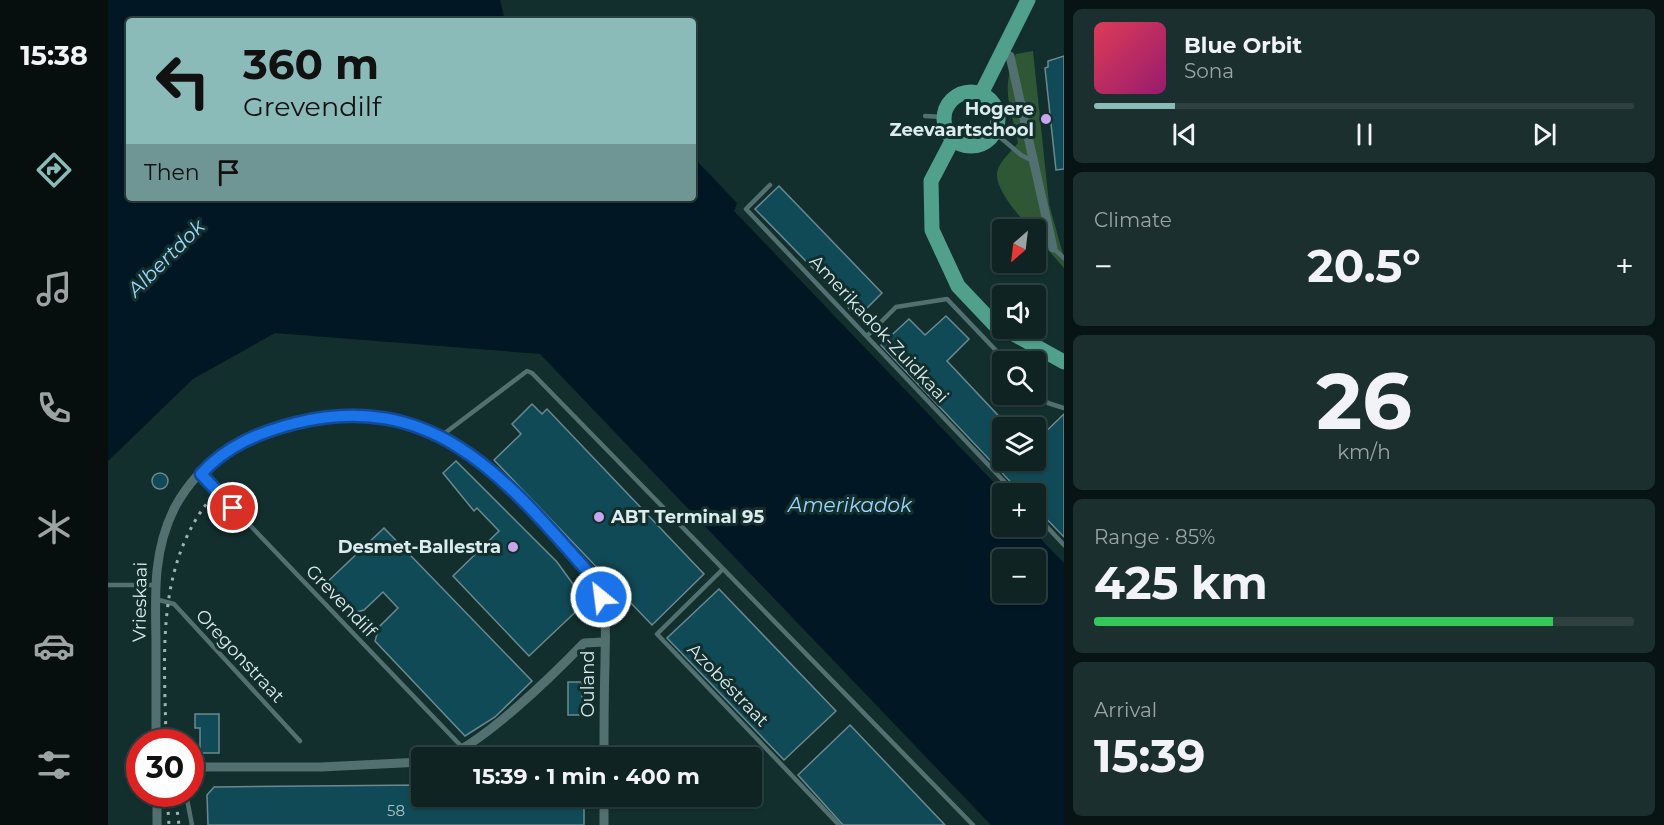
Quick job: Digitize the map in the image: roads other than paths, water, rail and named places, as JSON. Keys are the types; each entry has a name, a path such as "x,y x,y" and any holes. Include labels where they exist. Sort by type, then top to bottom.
{"main road":[{"path":"981,94 1028,0"},
{"path":"972,92 981,94 995,106 998,116 994,132 987,141 968,146 953,139 948,133 944,117 946,109 956,96 972,92"},
{"path":"953,139 931,181 932,230 958,286 992,322"},
{"path":"1023,339 1064,362"}],"street":[{"path":"1010,56 1031,160 1053,248"},
{"name":"Vrieskaai","path":"156,729 155,585 157,557 164,531 176,506 201,474 230,449 255,435 322,417 358,415 399,419 441,436 482,461 598,583 605,611"},
{"name":"Ouland","path":"604,747 605,611"},
{"path":"464,747 550,678 584,643 605,642"},
{"path":"204,767 321,767 411,763"},
{"path":"157,807 157,825"},
{"path":"604,807 604,825"}],"lane":[{"path":"925,116 944,117"},
{"path":"994,132 1021,155 1031,160"},
{"name":"Amerikadok-Zuidkaai","path":"770,185 746,209 1006,483"},
{"path":"1053,248 1064,258"},
{"path":"867,336 896,307 946,300 996,351"},
{"path":"441,436 527,371 532,373 974,825"},
{"path":"1046,401 1064,408"},
{"name":"Grevendilf","path":"201,474 462,747"},
{"path":"1046,526 1064,545"},
{"name":"Azobéstraat","path":"723,569 657,634 839,825"},
{"path":"108,585 155,585"},
{"name":"Oregonstraat","path":"155,599 174,604 300,741"},
{"path":"189,807 192,825"}],"water":[{"name":"Amerikadok","path":"108,0 500,0 504,18 126,18 126,201 696,201 697,161 737,203 734,211 994,483 992,483 992,537 1039,537 1064,563 1064,825 991,825 540,354 275,333 193,379 108,461"}],"railway":[{"path":"166,729 165,646 171,584 180,554 193,525 211,498"},
{"path":"168,807 169,825"},
{"path":"177,807 179,825"}],"place":[{"name":"Hogere Zeevaartschool","path":"1046,119"},
{"name":"ABT Terminal 95","path":"599,517"},
{"name":"Desmet-Ballestra","path":"513,547"}],"water label":[{"name":"Albertdok","path":"166,258"}]}
